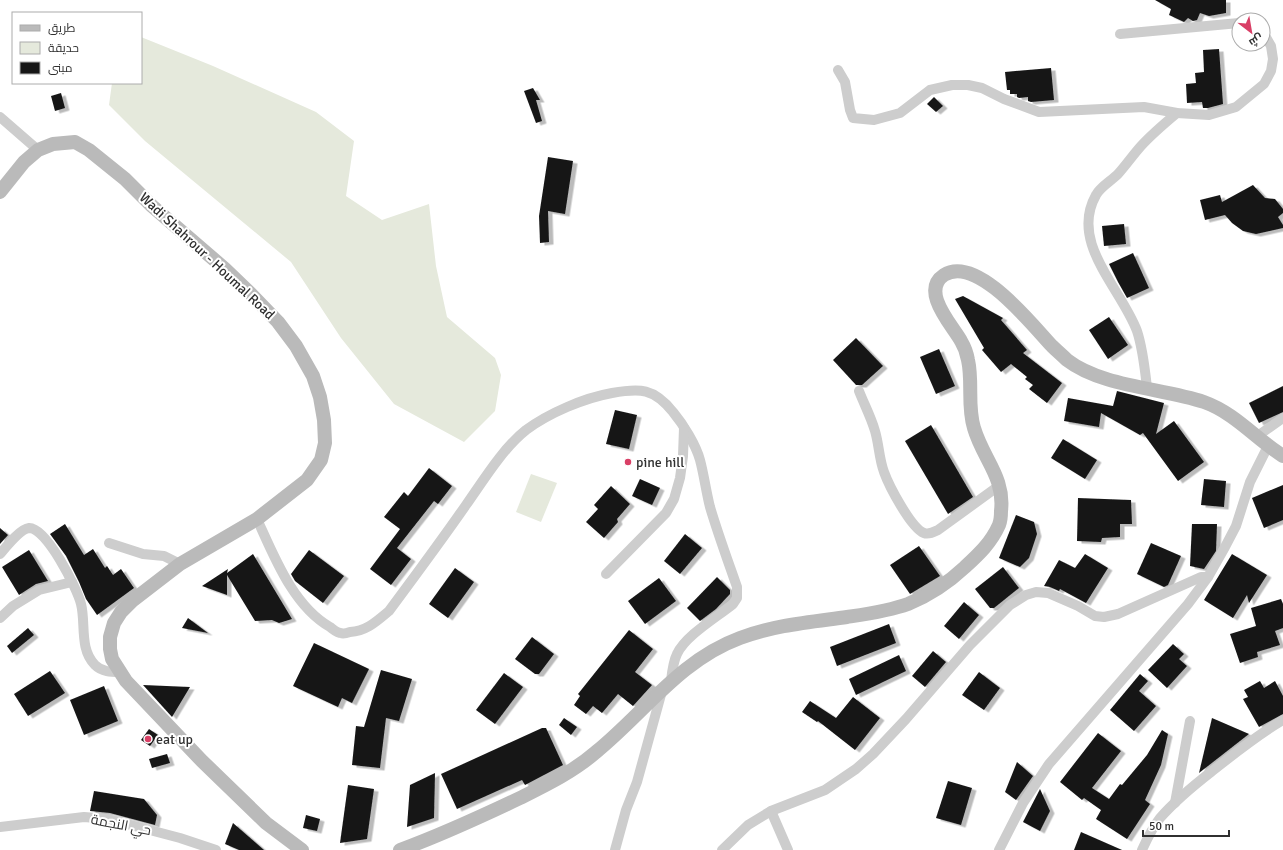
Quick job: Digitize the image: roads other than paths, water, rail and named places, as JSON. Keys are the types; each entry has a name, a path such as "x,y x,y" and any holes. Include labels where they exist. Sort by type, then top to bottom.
{"main road":[{"name":"Wadi Shahrour - Houmal Road","path":"0,192 24,162 38,150 53,144 75,142 89,150 125,179 152,206 225,269 278,322 296,346 313,376 320,398 324,420 325,443 321,460 307,480 257,519 180,564 132,601 114,623 110,637 112,659 126,681 202,761 266,823 302,850"},
{"path":"400,850 474,820 558,779 595,753 667,684 704,655 738,639 771,628 874,613 906,604 934,591 957,574 985,548 1000,522 1002,500 1000,485 973,426 968,359 961,341 938,303 936,291 937,282 945,274 955,271 971,274 996,289 1014,304 1054,349 1072,363 1088,372 1115,381 1206,402 1224,411 1242,424 1256,437 1283,456"}],"street":[{"path":"1120,34 1231,24"},
{"path":"838,70 845,82 853,118 874,120 900,113 930,90 952,85 968,85 982,88 1009,101 1039,112 1144,107 1177,113 1209,115 1236,107 1264,84 1271,71 1273,59 1271,46"},
{"path":"1147,388 1145,369 1137,332 1125,305 1101,266 1090,241 1088,214 1096,193 1117,174 1142,144 1177,113"},
{"path":"0,117 38,150"},
{"path":"257,519 276,560 306,608 322,623 340,633 359,632 375,623 389,611 492,468 525,431 544,418 603,395 630,390 644,390 658,397 673,412 684,428 700,459 710,506 737,587 737,598 733,604 688,639 678,653 637,782 626,810 615,850"},
{"path":"858,391 874,429 886,477 909,517 917,528 924,533 930,534 938,530 1000,485"},
{"path":"1256,437 1283,418"},
{"path":"606,574 666,513 674,499 681,471 684,428"},
{"path":"999,850 1023,803 1050,764 1183,610 1208,578 1236,526 1250,482 1268,446"},
{"path":"0,554 20,532 28,528 36,529 44,536 72,582 80,602 83,616 85,644 89,656 99,669 120,672"},
{"path":"109,543 143,554 164,556 180,564"},
{"path":"722,850 748,825 771,811 825,790 856,769 873,754 906,719 970,645 1010,605 1026,595 1036,592 1048,593 1078,606 1095,616 1104,617 1118,614 1201,577 1208,578"},
{"path":"0,618 13,606 39,590 72,582"},
{"path":"1142,850 1145,842 1159,819 1175,803 1228,758 1264,731 1283,720"},
{"path":"1175,803 1190,721"},
{"path":"771,811 788,850"},
{"name":"حي النجمة","path":"0,827 84,817 108,820 180,838 216,850"}],"place":[{"name":"pine hill","path":"628,462"},
{"name":"eat up","path":"148,739"}]}
